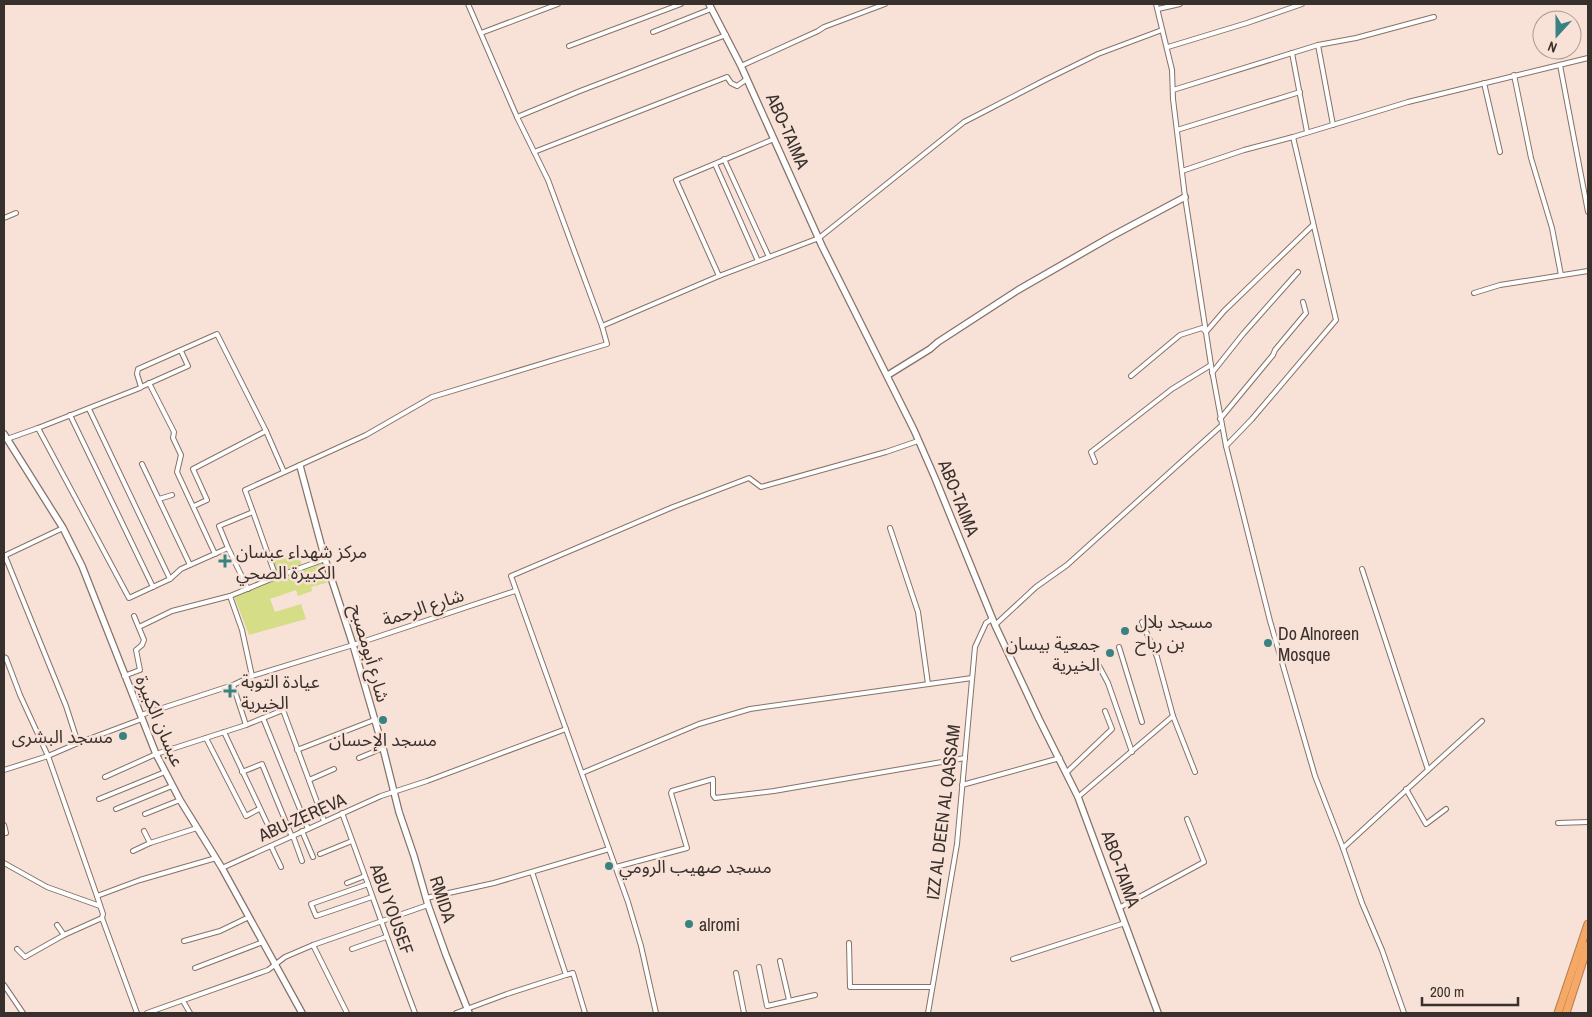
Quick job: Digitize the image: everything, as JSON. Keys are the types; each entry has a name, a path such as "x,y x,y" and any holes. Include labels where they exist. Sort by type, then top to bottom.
{"highway":[{"path":"1558,1013 1588,924"},
{"path":"1566,1013 1588,945"}],"street":[{"path":"276,576 245,490 366,435 432,397 607,344 564,220 468,4"},
{"path":"481,33 558,4"},
{"path":"569,46 681,4"},
{"path":"741,66 824,27 885,4"},
{"path":"1156,4 1168,47 1172,70 1185,197 1221,426 1270,621 1315,776 1404,1013"},
{"path":"1158,9 1180,4"},
{"path":"1168,47 1302,4"},
{"path":"653,32 710,7"},
{"name":"ABO-TAIMA","path":"710,7 741,66 819,238 870,344 888,374 935,478 994,622 1039,720 1060,758 1078,797 1158,1013"},
{"path":"1173,90 1318,45 1356,38 1434,17"},
{"path":"602,326 719,276 819,238 964,122 1098,54 1162,30"},
{"path":"517,117 580,90 726,35"},
{"path":"1318,45 1333,125"},
{"path":"1292,53 1307,132"},
{"path":"1182,171 1244,150 1408,102 1588,58"},
{"path":"1560,65 1588,212"},
{"path":"1514,76 1531,158 1552,228 1561,275"},
{"path":"534,152 727,77 731,83 737,86 747,79"},
{"path":"1484,83 1500,152"},
{"path":"1177,130 1300,92"},
{"path":"1226,446 1252,419 1336,320 1293,137"},
{"path":"719,276 676,180 774,139"},
{"path":"724,159 769,257"},
{"path":"715,164 758,261"},
{"path":"888,374 930,349 1018,290 1185,197"},
{"path":"4,218 16,213"},
{"path":"1206,332 1224,311 1313,225"},
{"path":"1474,293 1500,285 1588,270"},
{"path":"1212,373 1243,334 1298,272"},
{"path":"1220,419 1306,313 1303,302"},
{"path":"1131,376 1180,335 1202,328 1206,332"},
{"path":"142,387 137,374 138,369 216,334 266,431 284,472"},
{"path":"5,437 38,428 89,409 188,366 181,351"},
{"path":"1095,462 1091,452 1172,389 1210,365"},
{"path":"149,383 174,432 173,438 181,455 178,472 215,554"},
{"path":"89,409 170,579"},
{"path":"70,415 153,587"},
{"name":"IZZ AL DEEN AL QASSAM","path":"928,1013 957,844 975,647 986,623 994,622 1036,587 1068,565 1221,426"},
{"path":"38,428 129,598 170,579 181,569 228,548"},
{"path":"194,506 207,500 193,468 266,431"},
{"name":"عبسان الكبيرة","path":"5,437 63,528 82,566 124,676 156,754 172,786 222,868 302,1013"},
{"path":"656,1013 641,946 616,868 511,576 672,507 749,478 761,487 886,452 918,441"},
{"path":"142,464 190,565"},
{"name":"شارع أبومصبح","path":"300,466 325,559 353,645 394,792"},
{"path":"159,499 172,495"},
{"path":"248,588 228,548 220,526 253,512"},
{"path":"63,528 4,556 66,706 78,743"},
{"path":"890,528 918,612 928,684"},
{"path":"139,626 172,611 230,596 276,576 325,559"},
{"path":"1362,569 1428,770"},
{"name":"شارع الرحمة","path":"4,770 48,756 142,717 233,685 252,676 516,591"},
{"path":"230,596 242,630 252,676"},
{"path":"124,676 140,670 136,650 142,645 144,640 134,616"},
{"path":"1142,622 1157,657 1173,716 1195,772"},
{"path":"1118,647 1142,722"},
{"path":"4,657 48,756 97,896 103,914 102,918 137,1013"},
{"path":"1100,666 1108,683 1132,752"},
{"path":"582,773 700,724 750,709 972,678"},
{"path":"233,685 246,725"},
{"path":"105,777 156,754 246,725 283,710 324,821"},
{"path":"1066,772 1112,729 1105,711"},
{"path":"1078,797 1173,716"},
{"path":"263,718 308,829"},
{"path":"297,750 374,720"},
{"path":"1343,848 1482,721"},
{"name":"ABU-ZEREVA","path":"222,868 324,821 394,792 566,729"},
{"path":"224,732 267,823"},
{"path":"206,738 246,816 259,809"},
{"path":"359,758 383,748"},
{"path":"616,868 687,848 672,791 712,779 713,795 715,798 745,795 802,787 965,758"},
{"path":"962,785 1060,758"},
{"path":"242,772 262,764 302,861"},
{"path":"309,780 334,769"},
{"path":"99,798 165,772"},
{"path":"116,809 172,786"},
{"path":"1406,789 1426,824 1446,809"},
{"name":"RMIDA","path":"394,792 428,905 469,1011"},
{"path":"145,814 180,800"},
{"name":"ABU YOUSEF","path":"342,814 415,1013"},
{"path":"1119,908 1204,862 1187,819"},
{"path":"1558,823 1588,822"},
{"path":"4,825 6,833"},
{"path":"133,851 150,843 197,828"},
{"path":"144,831 150,843"},
{"path":"302,831 313,857"},
{"path":"320,854 352,841"},
{"path":"271,846 281,867"},
{"path":"426,898 494,883 609,849"},
{"path":"97,896 140,880 216,858"},
{"path":"4,863 47,887 100,906"},
{"path":"532,872 566,975"},
{"path":"347,883 366,876"},
{"path":"368,884 311,904 316,916 372,897"},
{"path":"147,1013 268,970 285,957 313,945 428,905"},
{"path":"184,942 220,931 249,917"},
{"path":"17,949 25,958 64,935 102,918"},
{"path":"1013,960 1125,923"},
{"path":"57,925 64,935"},
{"path":"352,949 386,937"},
{"path":"195,968 263,942"},
{"path":"849,943 850,987 932,987"},
{"path":"313,945 347,1013"},
{"path":"780,961 789,1000"},
{"path":"758,967 767,1006 815,995"},
{"path":"456,1013 469,1011 507,994 573,973 585,1013"},
{"path":"736,973 744,1013"},
{"path":"4,985 23,1013"},
{"path":"183,1001 190,1013"},
{"path":"162,1008 165,1013"}],"green space":[{"path":"298,552 302,566 279,574 275,573 271,561"},
{"path":"323,562 329,582 311,587 312,591 298,596 296,590 270,599 275,612 301,604 306,619 249,635 234,596 279,576"}],"place":[{"name":"مركز شهداء عبسان الكبيرة الصحي","path":"225,561"},
{"name":"مسجد بلال بن رباح","path":"1125,631"},
{"name":"Do Alnoreen Mosque","path":"1268,643"},
{"name":"جمعية بيسان الخيرية","path":"1110,653"},
{"name":"عيادة التوبة الخيرية","path":"230,691"},
{"name":"مسجد الإحسان","path":"383,720"},
{"name":"مسجد البشرى","path":"123,736"},
{"name":"مسجد صهيب الرومي","path":"609,866"},
{"name":"alromi","path":"689,924"}]}
